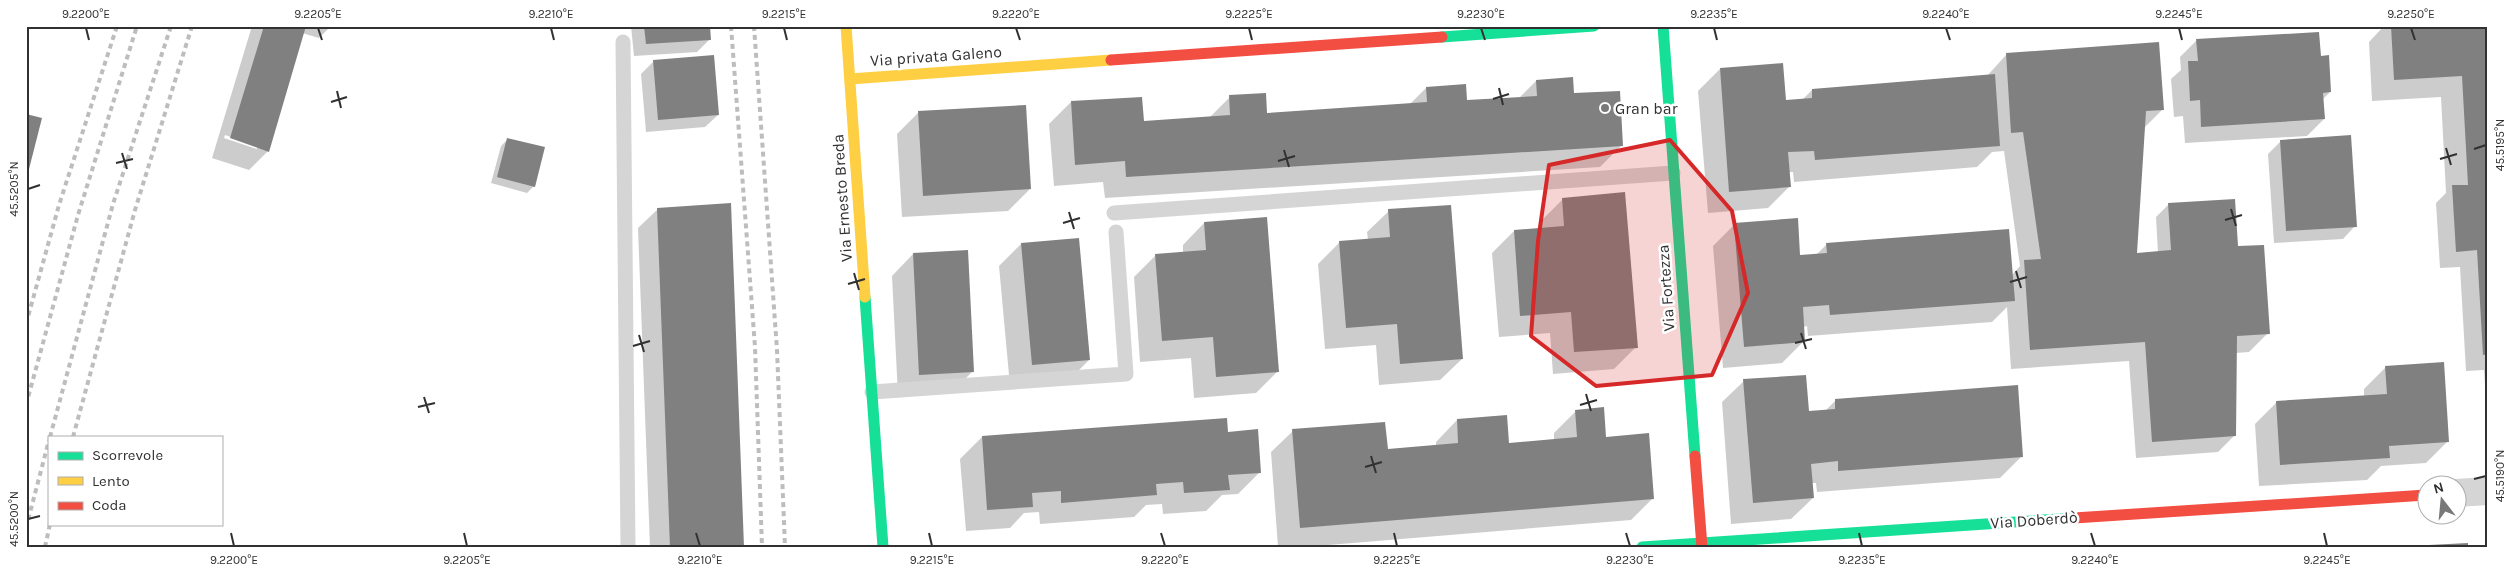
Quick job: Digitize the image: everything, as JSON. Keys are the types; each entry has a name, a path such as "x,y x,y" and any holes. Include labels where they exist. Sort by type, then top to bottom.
{"street":[{"name":"Via Ernesto Breda","path":"846,26 883,547"},
{"name":"Via privata Galeno","path":"850,78 1594,26"},
{"name":"Via Fortezza","path":"1663,26 1701,544"},
{"path":"2466,492 2488,491"},
{"name":"Via Doberdò","path":"1642,547 2416,496"}],"lane":[{"path":"623,42 628,547"},
{"path":"1114,213 1673,172"},
{"path":"872,392 1126,374 1116,232"}],"highlighted area":[{"path":"1670,140 1732,211 1748,293 1712,375 1596,386 1531,336 1538,241 1549,165"}],"building":[{"path":"264,26 306,26 269,152 230,138"},
{"path":"644,26 710,26 711,40 646,44"},
{"path":"2391,26 2488,26 2488,354 2483,355 2477,250 2456,252 2452,185 2468,185 2462,76 2394,80"},
{"path":"2319,32 2321,56 2329,55 2331,92 2323,93 2325,119 2201,127 2200,100 2190,101 2188,61 2198,61 2196,39"},
{"path":"2159,42 2164,110 2146,111 2137,253 2171,250 2168,203 2235,199 2238,246 2264,245 2270,334 2237,336 2236,436 2152,442 2145,342 2030,350 2024,260 2041,259 2023,132 2011,133 2006,53"},
{"path":"714,55 719,115 658,120 653,60"},
{"path":"1783,63 1786,100 1812,98 1812,89 1995,74 2000,146 1815,160 1814,151 1788,152 1791,187 1729,192 1720,68"},
{"path":"1573,77 1574,93 1620,91 1623,146 1126,177 1125,161 1075,165 1071,101 1142,97 1144,121 1230,115 1229,95 1266,93 1267,113 1427,102 1426,87 1466,84 1467,100 1537,96 1536,80"},
{"path":"1026,105 1031,189 923,196 918,111"},
{"path":"26,114 42,118 27,177 26,177"},
{"path":"2351,135 2357,227 2286,231 2280,140"},
{"path":"507,138 545,147 535,187 497,177"},
{"path":"1625,192 1638,348 1574,352 1571,312 1520,316 1514,230 1564,226 1562,198"},
{"path":"731,203 744,547 670,547 657,208"},
{"path":"1451,205 1463,359 1400,364 1397,324 1346,328 1339,241 1390,237 1388,209"},
{"path":"1267,217 1279,372 1216,377 1213,337 1162,341 1155,254 1206,250 1204,222"},
{"path":"1798,218 1800,255 1827,253 1826,243 2009,229 2015,301 1830,315 1829,305 1803,307 1805,342 1744,347 1734,223"},
{"path":"1079,238 1090,360 1032,365 1021,243"},
{"path":"968,250 974,372 919,375 913,253"},
{"path":"2444,362 2449,442 2389,446 2390,458 2280,465 2276,401 2387,394 2385,366"},
{"path":"1806,375 1809,411 1835,409 1835,399 2018,385 2023,457 1838,471 1838,461 1811,464 1814,498 1753,503 1743,379"},
{"path":"1604,407 1606,437 1649,433 1654,499 1300,528 1292,429 1385,422 1388,449 1458,443 1457,419 1507,415 1509,443 1577,437 1575,410"},
{"path":"1227,418 1228,432 1258,429 1261,473 1228,475 1230,490 1184,493 1183,482 1156,484 1157,495 1061,503 1061,491 1032,493 1033,507 987,510 982,436"},
{"path":"2468,543 2468,547 2429,547 2429,545"}],"railway":[{"path":"26,324 59,205 117,26"},
{"path":"26,405 78,215 137,26"},
{"path":"50,436 113,204 171,26"},
{"path":"73,436 135,210 192,26"},
{"path":"731,26 755,347 762,547"},
{"path":"754,26 777,350 785,547"},
{"path":"26,528 48,444"},
{"path":"45,547 50,526"}],"traffic: fast":[{"path":"1442,37 1594,26"},
{"path":"1663,26 1695,456"},
{"path":"865,297 883,547"},
{"path":"1642,547 2074,518"}],"traffic: slow":[{"path":"846,26 865,297"},
{"path":"850,79 1111,60"}],"traffic: jam":[{"path":"1111,60 1442,37"},
{"path":"1695,456 1702,547"},
{"path":"2074,518 2416,496"}],"place":[{"name":"Gran bar","path":"1605,108"}]}
